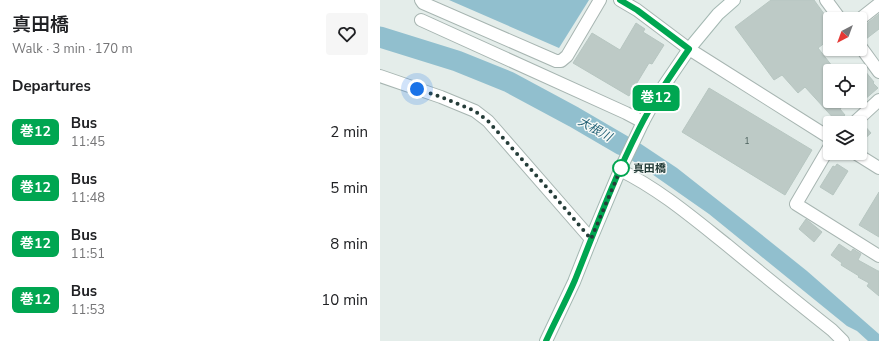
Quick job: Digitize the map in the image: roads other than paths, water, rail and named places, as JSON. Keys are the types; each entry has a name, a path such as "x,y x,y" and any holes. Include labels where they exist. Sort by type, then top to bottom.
{"street":[{"path":"421,0 423,3 556,61 562,61 567,56 600,0"},
{"path":"620,0 637,10 689,49 823,134"},
{"path":"546,341 574,282 621,167 641,125 657,96 689,49 718,14 734,0"},
{"path":"826,0 835,12"},
{"path":"867,13 879,4"},
{"path":"421,20 626,112 641,125"},
{"path":"867,56 879,72"},
{"path":"380,76 441,97 475,111 488,121 591,239"},
{"path":"862,116 879,100"},
{"path":"823,158 796,204 879,256"},
{"path":"866,160 879,168"},
{"path":"621,167 631,176 666,197 832,330 843,341"}],"water":[{"path":"449,0 589,0 559,48"},
{"path":"380,28 453,52 521,80 641,144 677,168 807,271 879,334 879,341 868,341 857,331 847,326 709,214 617,151 602,145 582,130 528,101 443,65 444,59 415,43 390,35 380,36","holes":["457,57 489,70 501,77 509,78 509,80 480,71 471,71 456,67 454,65 454,61","547,103 572,118 575,119 582,116 592,121 601,127 600,130 596,132 564,117"]}],"waterway":[{"name":"大根川","path":"380,37 457,61 509,82 622,145"}],"place":[{"name":"真田橋","path":"621,168"}]}
